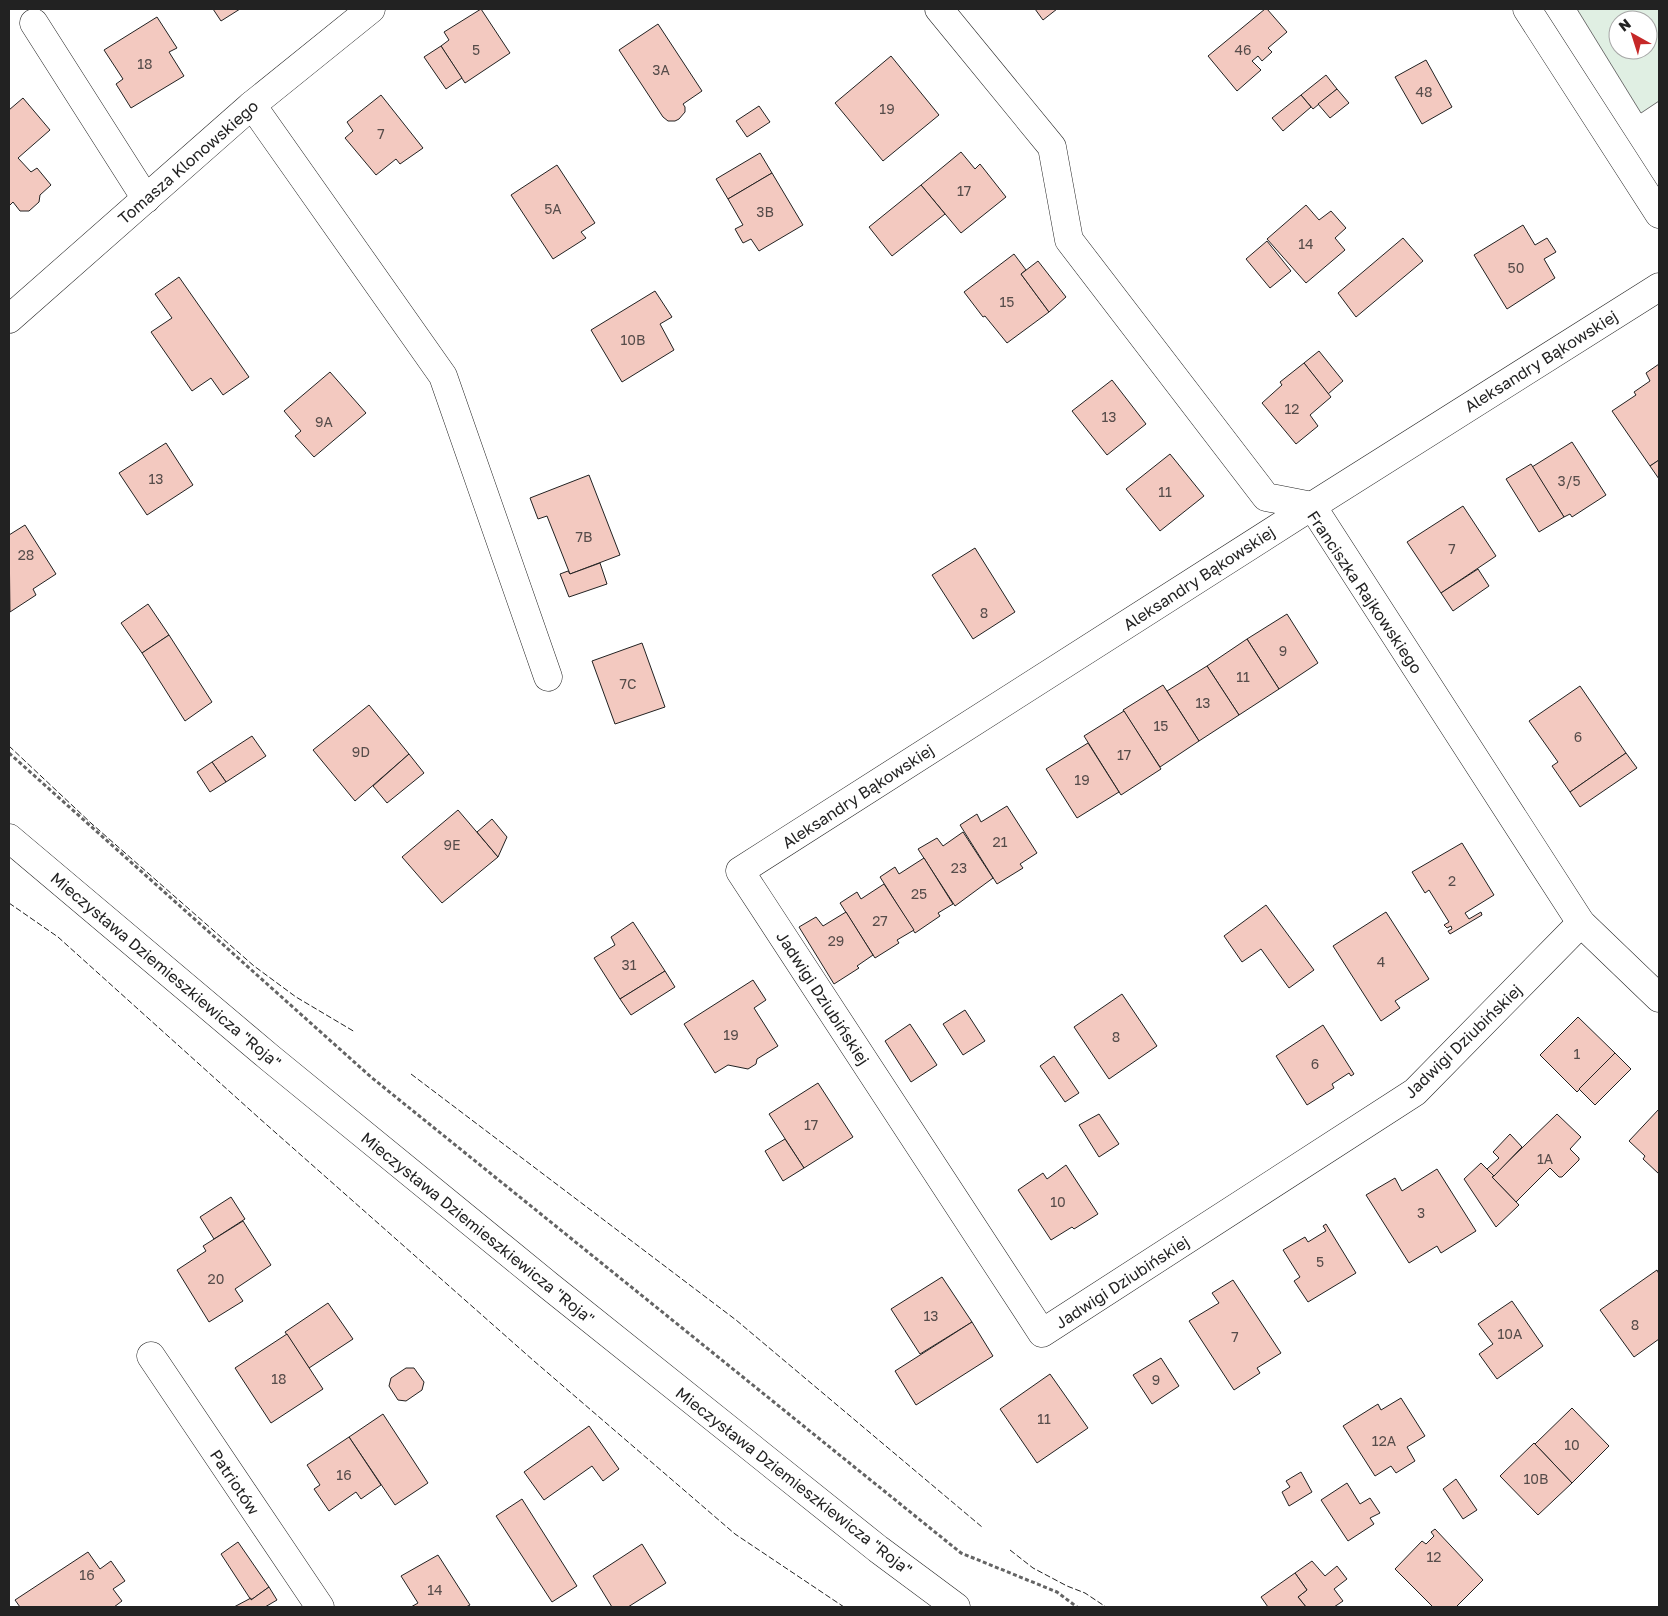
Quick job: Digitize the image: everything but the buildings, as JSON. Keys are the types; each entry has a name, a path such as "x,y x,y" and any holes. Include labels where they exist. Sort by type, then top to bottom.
{"street":[{"name":"Tomasza Klonowskiego","path":"9,319 252,106 371,9"},
{"name":"Franciszka Rajkowskiego","path":"939,9 1052,147 1069,240 1266,498 1312,506 1581,923 1659,998"},
{"path":"1527,9 1659,214"},
{"path":"34,23 146,199"},
{"path":"252,106 443,376 548,677"},
{"name":"Aleksandry Bąkowskiej","path":"740,871 1659,287"},
{"name":"Mieczysława Dziemieszkiewicza \"Roja\"","path":"9,838 270,1058 548,1285 878,1549 956,1607"},
{"name":"Jadwigi Dziubińskiej","path":"740,871 1042,1333 1415,1092 1581,923"},
{"name":"Patriotów","path":"151,1356 320,1607"}],"path":[{"path":"9,753 371,1077 961,1553 1057,1592 1077,1607"}],"green space":[{"path":"1577,9 1659,9 1659,101 1641,113 1608,60 1658,60 1658,10 1608,10 1608,59"}],"fence":[{"path":"9,746 92,824 254,966 296,997 355,1032"},
{"path":"9,903 58,937 534,1361 735,1534 844,1607"},
{"path":"411,1074 736,1320 982,1527"},
{"path":"1010,1550 1033,1568 1085,1593 1106,1607"}]}
